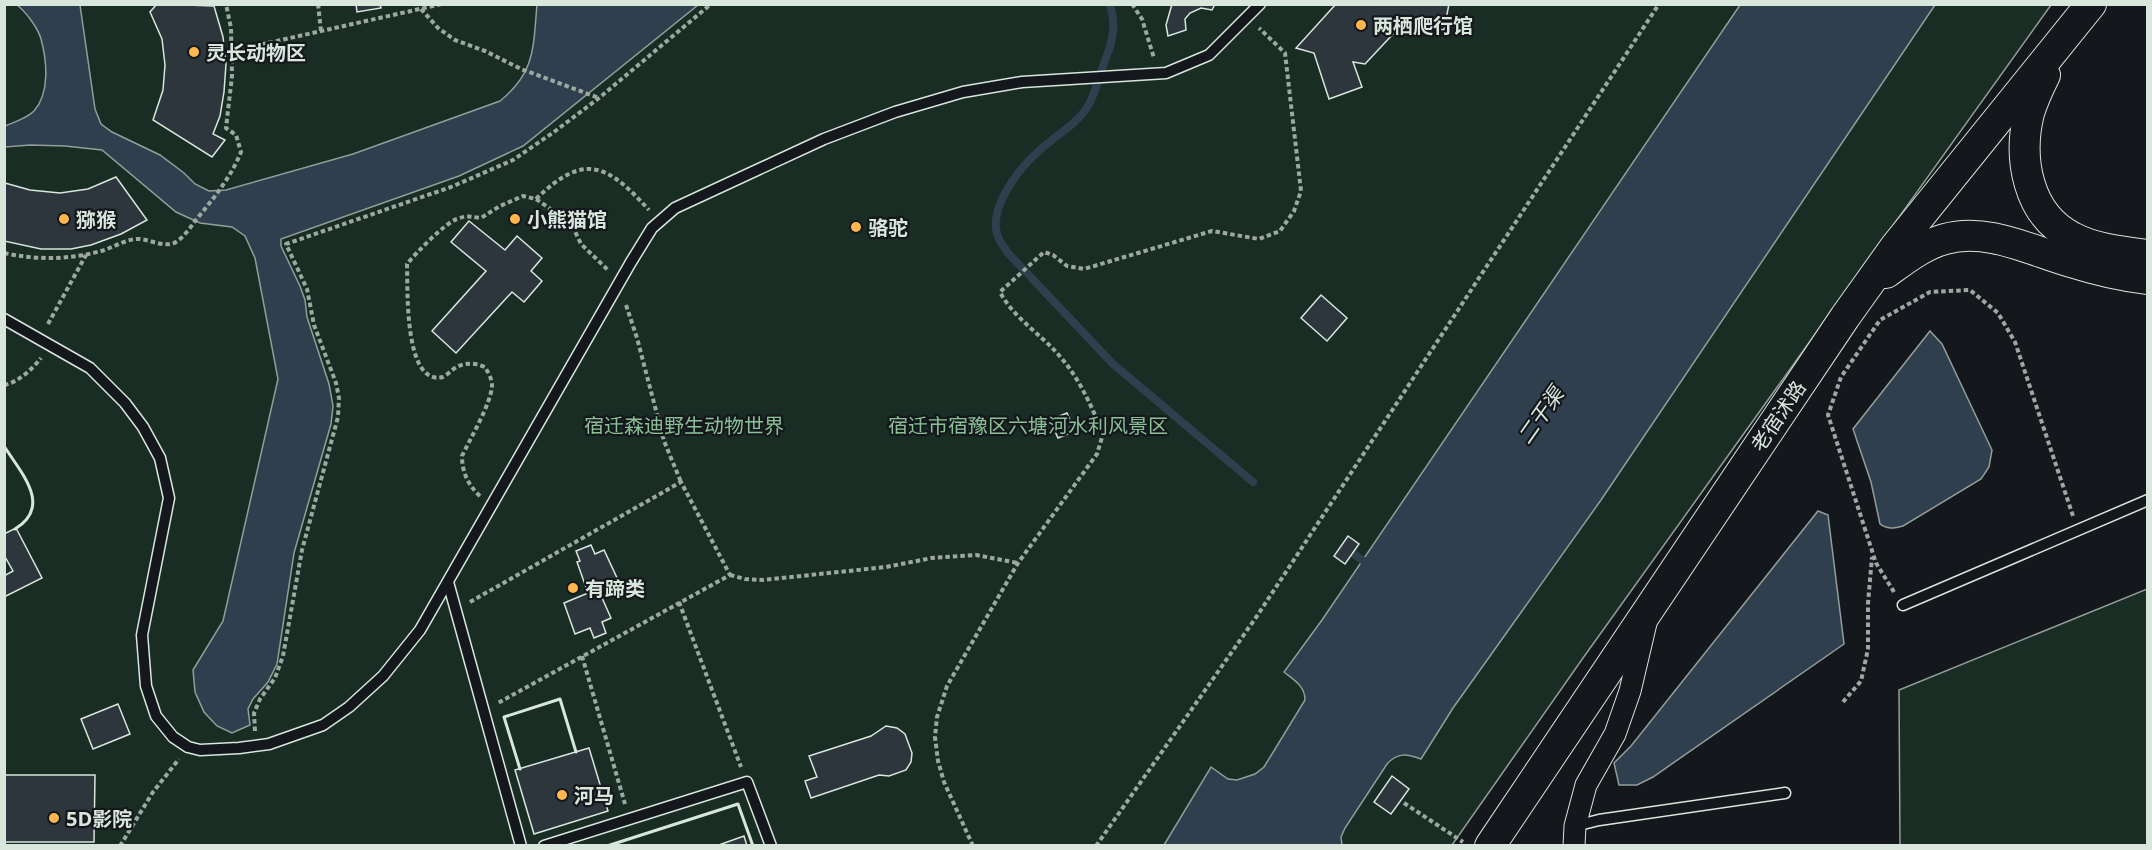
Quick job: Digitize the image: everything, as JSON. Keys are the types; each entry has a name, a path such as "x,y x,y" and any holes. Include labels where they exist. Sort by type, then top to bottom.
{"main road":[{"name":"老宿沭路","path":"1490,846 1866,287 1917,219 2091,4"},
{"path":"2057,46 2029,116 2025,156 2034,196 2051,221 2073,238 2120,251 2148,255"},
{"path":"1866,287 1922,249 1944,239 1959,236 2006,242 2121,276 2148,279"}],"street":[{"path":"1574,836 1587,786 1614,734 1630,691 1650,608"}],"lane":[{"path":"4,319 90,368 125,403 143,427 160,458 169,498 142,635 146,686 156,716 173,737 188,747 200,750 269,744 323,725 349,707 383,676 420,630 652,228 675,208 824,139 895,112 963,92 1022,82 1166,73 1209,55 1260,4"},
{"path":"1903,605 2148,500"},
{"path":"448,582 521,846"},
{"path":"544,846 747,782 771,846"},
{"path":"1574,836 1599,820 1785,793"}],"path":[{"path":"4,252 23,257 51,259 86,254 136,238 167,244 176,242 184,234 228,180 241,152 236,135 226,128 231,92 232,51 231,28 226,4"},
{"path":"318,4 321,31"},
{"path":"232,51 442,4"},
{"path":"255,746 254,713 260,699 275,678 283,656 302,550 338,417 339,398 336,383 314,325 307,289 286,244 451,187 513,160 555,132 599,98 711,4"},
{"path":"1132,4 1142,19 1158,73"},
{"path":"1096,846 1257,616 1659,4"},
{"path":"422,9 438,28 455,40 485,51 521,69 599,98"},
{"path":"973,846 944,782 938,761 935,737 937,717 947,686 1018,563 1097,454 1103,434 1080,383 1059,355 1006,303 1000,292 1044,252 1053,255 1067,266 1084,268 1212,231 1259,239 1280,231 1294,211 1302,191 1285,53 1248,18"},
{"path":"536,199 549,186 582,169 596,169 608,172 628,187 659,222"},
{"path":"491,507 475,491 465,476 462,466 462,456 489,400 492,385 489,375 485,367 477,364 465,363 444,377 432,376 420,366 411,340 407,264 415,254 455,219 468,216 481,218 500,206 523,196 536,199 571,223 580,244 621,281 624,300 638,338 664,441 681,482 730,575"},
{"path":"40,339 86,254"},
{"path":"1903,605 1876,563 1828,415 1841,377 1880,320 1930,292 1970,290 1998,313 2015,342 2078,530"},
{"path":"4,385 11,384 25,374 52,346"},
{"path":"456,610 681,482"},
{"path":"1843,702 1861,681 1868,649 1868,603 1873,553"},
{"path":"484,711 730,575 763,580 886,567 932,558 976,555 1018,563"},
{"path":"680,602 747,782"},
{"path":"582,656 629,819"},
{"path":"120,846 153,792 188,747"},
{"path":"1404,803 1469,846"}],"green space":[{"name":"宿迁市宿豫区六塘河水利风景区","path":"5,5 2051,5 1583,658 1452,845 5,846"},
{"path":"2147,589 2147,845 1900,845 1899,690"}],"water":[{"path":"17,5 80,5 95,109 101,124 112,132 160,155 195,184 209,191 226,190 353,154 500,101 512,90 526,69 533,46 537,5 698,5 523,146 459,176 281,239 281,246 305,300 307,317 329,384 333,406 331,424 294,553 277,664 268,682 253,699 248,709 250,725 232,733 217,726 204,712 195,692 193,670 223,621 278,379 255,258 245,236 232,227 200,223 176,212 102,150 65,146 5,147 5,126 34,111 43,95 46,76 45,57 39,35 31,20"},
{"name":"二干渠","path":"1740,5 1935,5 1601,500 1453,708 1421,759 1403,755 1395,757 1387,764 1345,828 1341,837 1342,845 1164,845 1211,767 1228,779 1237,780 1255,774 1264,767 1305,700 1301,687 1284,672 1322,620"},
{"path":"1930,331 1942,344 1992,450 1989,467 1981,479 1903,526 1888,528 1880,524 1871,482 1853,429"},
{"path":"1818,511 1828,515 1844,644 1653,777 1637,785 1619,785 1614,763 1631,746"}],"building":[{"path":"157,4 214,6 223,37 226,64 220,116 213,134 225,140 212,157 153,120 163,90 165,65 162,39 150,12"},
{"path":"356,4 380,4 381,8 357,12"},
{"path":"1172,4 1215,4 1212,10 1201,8 1190,13 1185,19 1186,30 1168,36 1166,25"},
{"path":"1336,4 1449,4 1444,30 1388,21 1393,34 1365,64 1353,62 1362,87 1329,99 1314,53 1296,48"},
{"path":"116,177 147,220 121,234 91,245 71,249 41,249 4,241 5,183 30,190 60,193 88,189"},
{"path":"469,221 505,250 517,236 542,258 531,271 542,281 524,302 512,292 456,353 432,331 486,271 451,242"},
{"path":"1321,295 1347,318 1327,341 1301,318"},
{"path":"1067,413 1075,431 1058,438 1050,420"},
{"path":"16,528 42,578 4,597 4,576 13,571 4,555 4,534"},
{"path":"1348,536 1359,544 1345,564 1334,556"},
{"path":"591,545 595,554 604,550 618,580 599,591 611,618 602,622 606,633 594,638 590,628 575,634 564,603 588,593 577,562 580,561 576,551"},
{"path":"118,704 130,734 93,749 81,719"},
{"path":"886,726 897,728 905,734 912,753 911,762 906,770 889,776 879,775 811,798 805,781 817,777 809,756 871,736"},
{"path":"589,748 608,811 534,834 515,770"},
{"path":"4,775 95,775 94,842 4,842"},
{"path":"1392,776 1409,789 1391,814 1374,802"},
{"path":"744,836 747,846 716,846"}],"waterway":[{"path":"1109,4 1113,18 1112,38 1091,101 1078,118 1032,157 1015,177 1001,201 997,214 998,237 1008,253 1112,363 1253,482"},
{"path":"1355,555 1371,566"}],"wall":[{"path":"4,446 25,478 33,500 32,510 26,520 15,529"},
{"path":"520,769 504,717 560,699 576,752"},
{"path":"607,846 738,804 753,846"}],"place":[{"name":"两栖爬行馆","path":"1361,25"},
{"name":"灵长动物区","path":"194,52"},
{"name":"猕猴","path":"64,219"},
{"name":"小熊猫馆","path":"515,219"},
{"name":"骆驼","path":"856,227"},
{"name":"有蹄类","path":"573,588"},
{"name":"河马","path":"562,795"},
{"name":"5D影院","path":"54,818"}],"park label":[{"name":"宿迁森迪野生动物世界","path":"684,425"}]}
